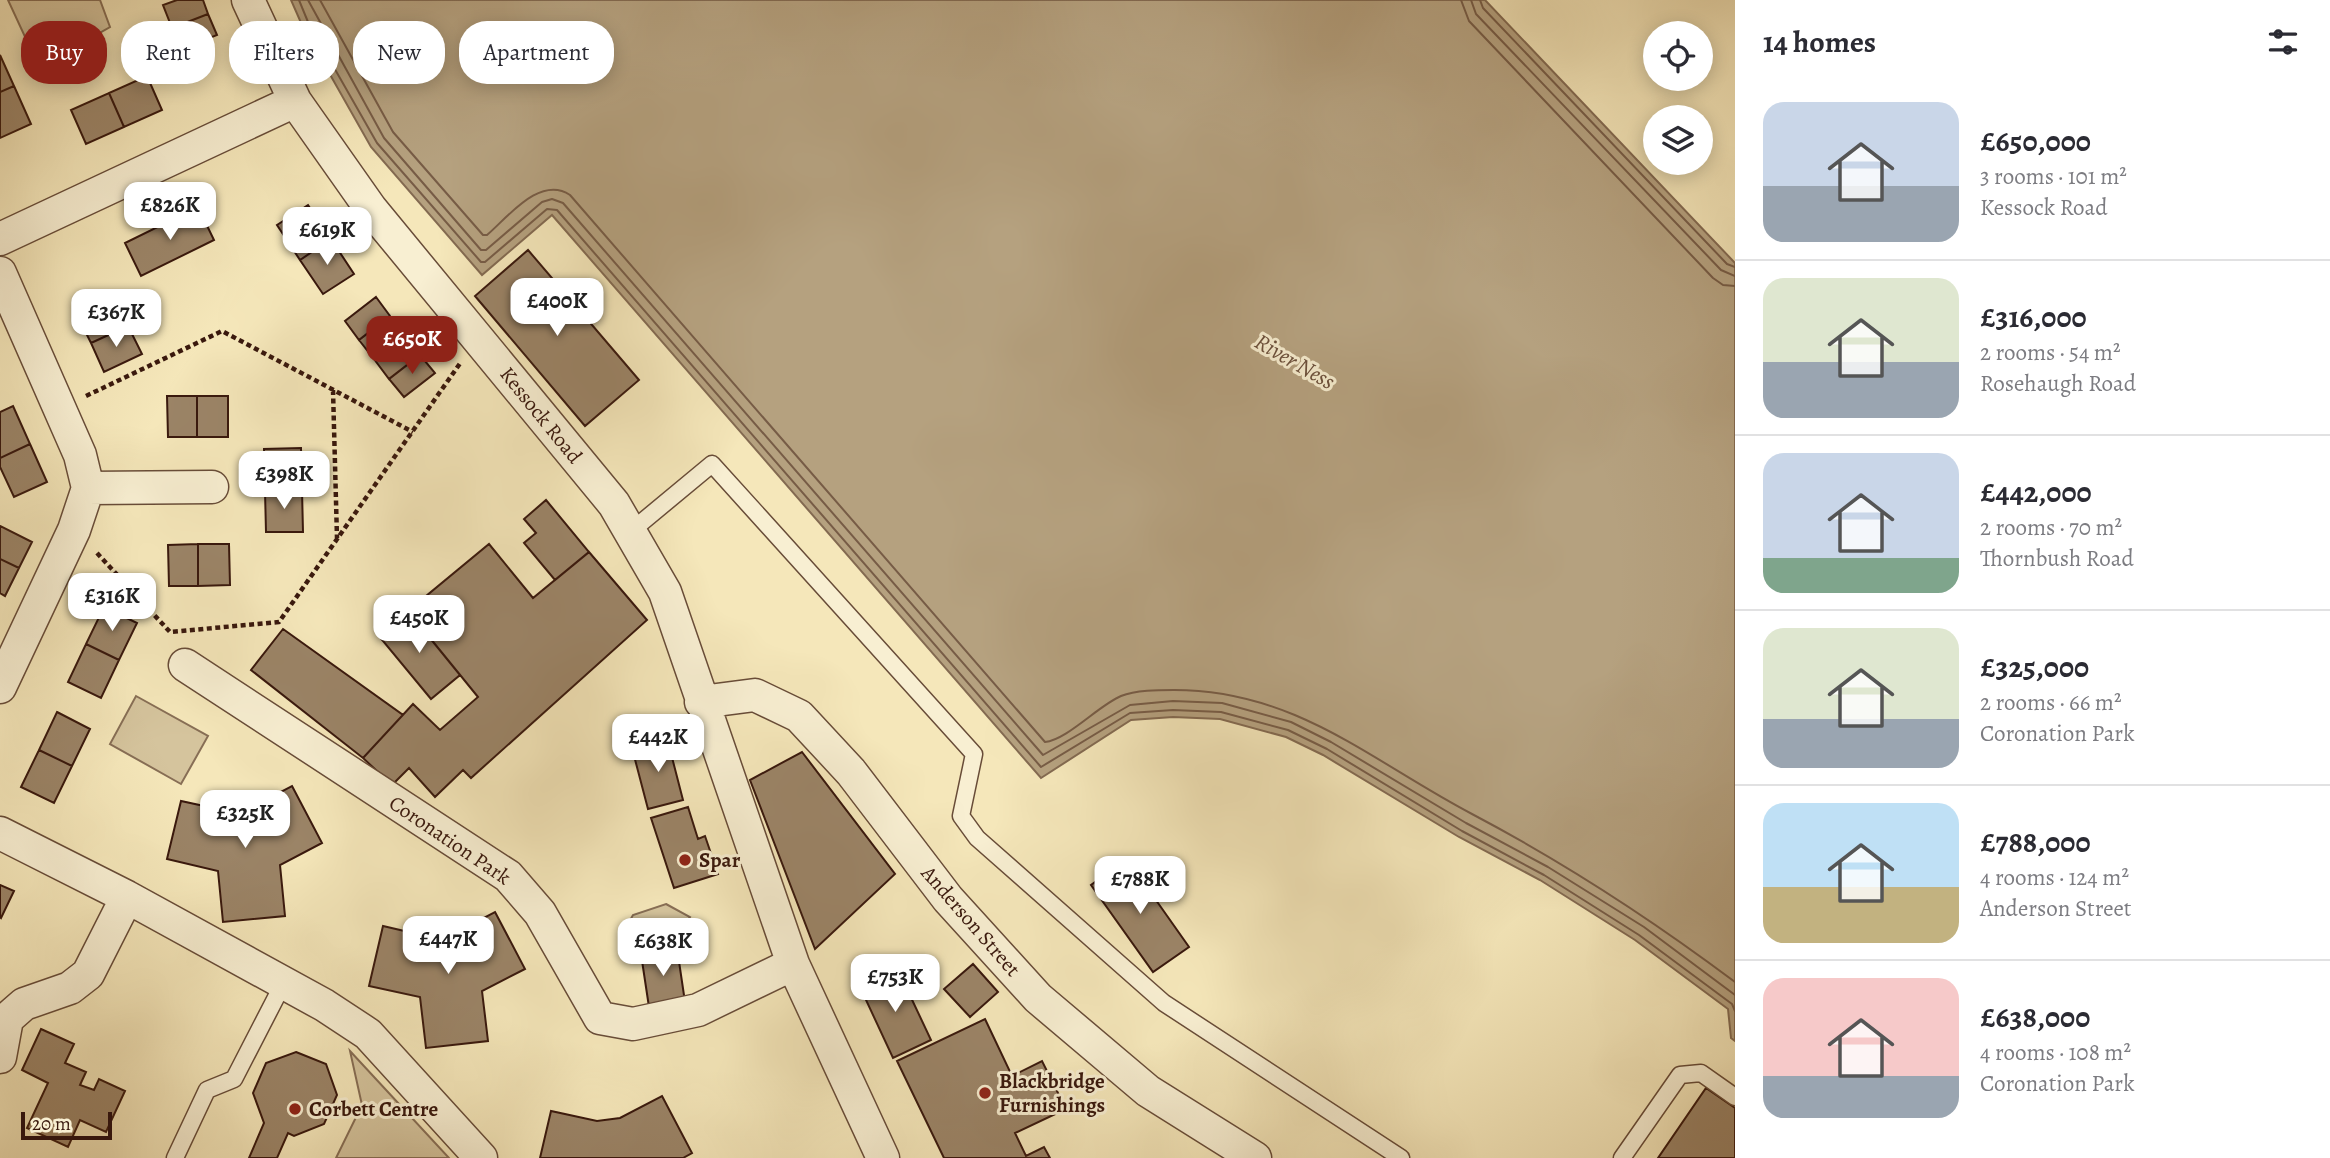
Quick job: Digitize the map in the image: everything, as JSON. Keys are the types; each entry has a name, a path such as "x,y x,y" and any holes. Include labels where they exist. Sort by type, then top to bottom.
{"street":[{"name":"Kessock Road","path":"248,0 295,102 371,209 614,504 665,592 793,964 883,1158"},
{"path":"0,239 295,102"},
{"path":"0,273 80,455 88,488 74,530 0,687"},
{"path":"88,488 212,487"},
{"name":"Coronation Park","path":"185,665 508,876 540,913 600,1018 633,1024 698,1010 793,964"},
{"name":"Anderson Street","path":"701,702 755,695 799,716 851,772 948,899 1038,998 1148,1091 1255,1158"},
{"path":"0,833 127,897 284,982 368,1034 481,1158"},
{"path":"0,1057 7,1019 24,1004 70,988 88,974 127,897"}],"lane":[{"path":"630,532 712,464 974,754 961,816 977,838 1164,1003 1401,1158"},
{"path":"175,1158 207,1090 234,1079 284,982"},
{"path":"1622,1158 1680,1075 1701,1073 1735,1097"}],"path":[{"path":"60,409 222,331 412,432"},
{"path":"74,530 170,632 279,622 478,338"},
{"path":"333,390 337,539"}],"shaded area":[{"path":"8,0 100,0 110,27 107,29 107,21 21,21 21,28"},
{"path":"136,696 208,736 181,784 110,744"},
{"path":"666,904 690,917 670,947 643,951 642,940 624,931 633,915"},
{"path":"350,1051 449,1158 336,1158 362,1105"}],"water":[{"name":"River Ness","path":"291,0 1485,0 1643,166 1643,175 1651,175 1735,263 1735,1041 1731,1038 1728,1009 1635,940 1540,880 1459,837 1323,755 1286,737 1220,719 1173,717 1131,720 1041,778 552,215 482,275 371,147 335,84 339,84 339,21 300,21"}],"building":[{"path":"177,0 203,0 208,14 190,21 169,21 163,5"},
{"path":"208,14 211,21 190,21"},
{"path":"0,55 14,86 0,92"},
{"path":"129,84 151,84 162,110 124,127 109,93"},
{"path":"14,86 31,124 0,138 0,92"},
{"path":"109,93 124,127 86,144 71,110"},
{"path":"308,205 331,239 300,260 277,225"},
{"path":"198,207 214,240 141,276 125,243"},
{"path":"331,239 354,274 323,294 300,260"},
{"path":"528,250 639,380 585,426 475,296"},
{"path":"376,297 390,316 359,340 345,321"},
{"path":"116,299 128,326 91,343 78,317"},
{"path":"390,316 405,335 374,359 359,340"},
{"path":"128,326 142,354 104,372 91,343"},
{"path":"405,335 420,355 389,379 374,359"},
{"path":"420,355 435,373 404,397 389,379"},
{"path":"167,396 197,396 197,437 168,437"},
{"path":"197,396 228,396 228,437 197,437"},
{"path":"13,406 30,444 0,458 0,412"},
{"path":"30,444 47,482 14,497 0,467 0,458"},
{"path":"301,448 302,490 265,491 264,449"},
{"path":"302,490 303,532 266,532 265,491"},
{"path":"546,500 589,552 555,580 524,543 536,533 524,519"},
{"path":"0,526 32,542 19,568 0,559"},
{"path":"198,544 198,586 169,586 168,545"},
{"path":"198,544 229,544 230,585 198,586"},
{"path":"489,544 533,598 589,552 647,620 471,778 463,770 435,797 409,768 392,785 363,758 413,704 440,730 478,697 408,611"},
{"path":"0,559 19,568 5,596 0,593"},
{"path":"104,607 137,623 119,660 86,644"},
{"path":"408,611 460,675 431,699 378,635"},
{"path":"283,629 403,715 363,758 251,670"},
{"path":"86,644 119,660 101,698 68,682"},
{"path":"57,712 90,729 72,766 39,750"},
{"path":"667,738 683,800 648,809 632,748"},
{"path":"39,750 72,766 54,803 21,787"},
{"path":"802,752 895,874 815,949 750,780"},
{"path":"292,786 322,843 280,865 285,916 223,922 218,871 167,859 181,801 227,811 250,808"},
{"path":"688,807 698,839 705,836 718,874 674,888 651,818"},
{"path":"1127,859 1189,947 1153,972 1091,885"},
{"path":"0,885 14,891 1,918 0,917"},
{"path":"495,912 525,969 482,991 488,1041 426,1048 420,997 369,986 383,926 430,937 453,934"},
{"path":"677,948 685,1002 649,1007 641,954"},
{"path":"973,964 998,992 970,1017 944,989"},
{"path":"898,970 931,1040 893,1058 860,987"},
{"name":"Blackbridge Furnishings","path":"985,1019 1012,1076 1042,1061 1066,1109 1015,1133 1026,1156 1044,1147 1050,1158 944,1158 897,1061"},
{"path":"41,1029 74,1044 65,1063 86,1072 80,1085 94,1090 99,1079 125,1091 106,1132 80,1120 68,1147 27,1128 48,1083 22,1070"},
{"name":"Corbett Centre","path":"296,1052 326,1064 337,1095 324,1124 294,1136 288,1133 277,1158 249,1158 264,1123 253,1093 266,1063"},
{"path":"1706,1088 1735,1108 1735,1158 1658,1158"},
{"path":"662,1096 692,1153 683,1158 540,1158 551,1111 597,1121 620,1118"}],"place":[{"name":"Spar","path":"685,860"},
{"name":"Blackbridge Furnishings","path":"985,1093"},
{"name":"Corbett Centre","path":"295,1109"}]}
